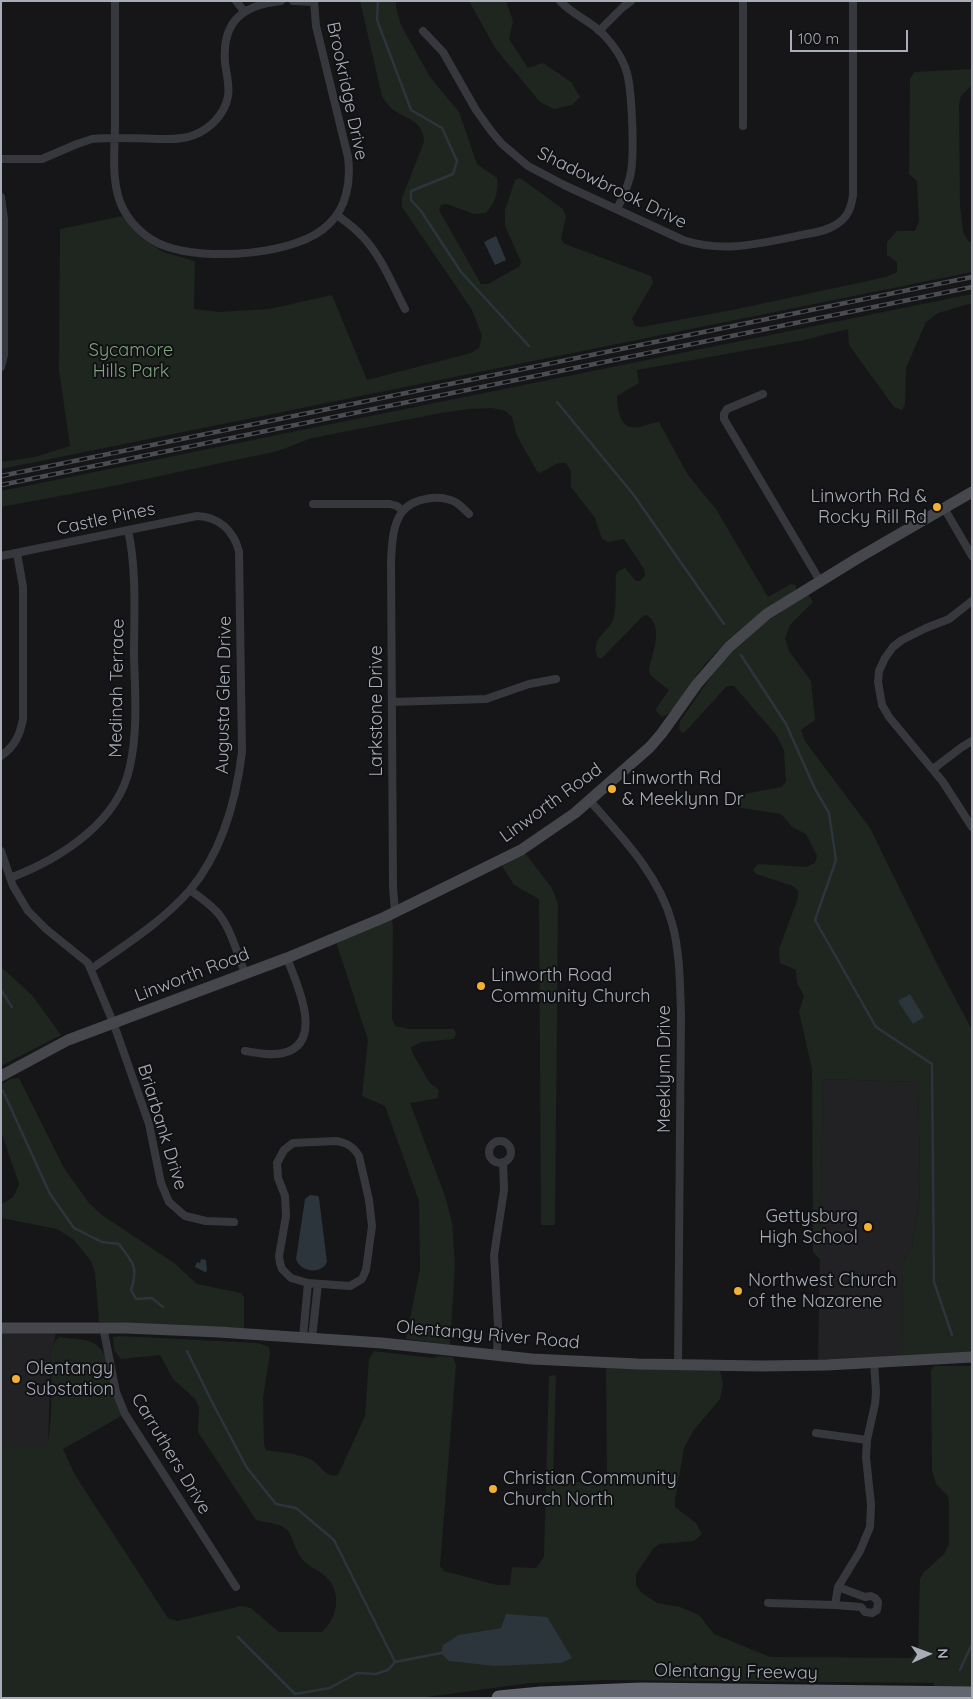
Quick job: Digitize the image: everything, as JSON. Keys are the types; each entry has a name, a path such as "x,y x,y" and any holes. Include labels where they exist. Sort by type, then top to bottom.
{"highway":[{"name":"Olentangy Freeway","path":"499,1698 541,1694 642,1690 972,1694"}],"main road":[{"name":"Linworth Road","path":"1,1076 68,1040 287,958 395,912 521,850 590,801 650,748 697,684 729,647 767,614 972,492"},
{"name":"Olentangy River Road","path":"1,1328 103,1327 219,1332 307,1337 560,1360 678,1365 762,1366 972,1357"}],"street":[{"path":"115,1 114,172 121,203 135,226 148,237 164,246 187,251 219,254 273,250 322,231 337,215 361,234 369,244 383,265 405,309"},
{"path":"236,1 244,10"},
{"path":"1,159 42,159 84,142 103,138 186,138 201,132 213,123 222,112 228,95 228,78 225,63 226,39 230,28 244,10 262,3 281,1"},
{"path":"293,1 314,1"},
{"name":"Brookridge Drive","path":"314,1 316,26 349,167 348,187 337,215"},
{"path":"560,1 565,7 599,31 620,58 627,73 632,166 630,179 617,209"},
{"path":"599,31 631,1"},
{"path":"743,1 743,126"},
{"name":"Shadowbrook Drive","path":"423,31 443,52 476,110 502,144 528,166 564,185 683,240 700,245 718,247 752,246 825,230 837,225 847,216 852,206 854,195 853,1"},
{"path":"1,197 4,219 2,276 4,355 1,366"},
{"path":"763,394 727,409 724,419 820,581"},
{"path":"313,504 390,504 397,506 403,511 412,504 432,498 456,503 469,514"},
{"path":"944,508 972,556"},
{"name":"Larkstone Drive","path":"395,912 393,887 391,561 393,536 403,511"},
{"name":"Castle Pines","path":"1,556 189,517 203,516 217,521"},
{"name":"Augusta Glen Drive","path":"91,969 151,927 190,890 211,857 224,830 234,800 242,752 240,559 234,537 229,530 217,521"},
{"name":"Medinah Terrace","path":"10,878 36,869 82,838 99,824 123,787 130,768 135,729 134,558 128,530"},
{"path":"1,756 9,750 19,736 23,719 23,587 17,553"},
{"path":"972,601 949,619 926,628 902,640 893,647 885,658 880,671 878,693 889,718 943,782 972,827"},
{"path":"392,702 486,699 529,684 556,679"},
{"path":"933,769 972,741"},
{"name":"Meeklynn Drive","path":"590,801 623,839 649,873 660,892 672,923 679,959 682,1014 678,1365"},
{"path":"1,851 10,878 28,911 46,930 84,958 91,969"},
{"path":"190,890 215,910 221,918 245,973"},
{"path":"245,1051 264,1054 282,1053 296,1047 301,1041 305,1025 304,1004 287,958"},
{"name":"Briarbank Drive","path":"91,969 113,1022 149,1124 160,1183 169,1202 185,1216 206,1221 234,1222"},
{"path":"335,1141 349,1145 355,1150 360,1161 372,1226 366,1270 362,1279 350,1286 308,1283 291,1278 280,1264 279,1256 286,1216 285,1196 278,1178 277,1163 284,1150 293,1143 335,1141"},
{"path":"497,1354 498,1326 494,1255 504,1190 503,1162"},
{"path":"307,1337 308,1283"},
{"path":"307,1337 318,1284"},
{"name":"Carruthers Drive","path":"103,1327 116,1392 125,1414 236,1587"},
{"path":"835,1605 838,1587 860,1551 870,1527 871,1505 866,1457 867,1440 875,1404 874,1362"},
{"path":"816,1433 867,1440"},
{"path":"768,1603 861,1607 864,1612 872,1614 877,1610 879,1606 875,1598 871,1596 865,1597 838,1587"}],"shaded area":[{"path":"496,236 506,260 495,265 484,242"},
{"path":"910,994 924,1017 913,1024 898,1001"},
{"name":"Gettysburg High School","path":"823,1079 918,1082 919,1207 912,1246 903,1262 902,1357 818,1362"},
{"path":"310,1195 318,1196 319,1198 327,1262 320,1269 316,1270 302,1267 296,1259 305,1199"},
{"path":"201,1259 206,1260 207,1271 205,1272 195,1267 197,1262 200,1263"},
{"path":"1,1328 56,1328 51,1352 48,1444 44,1450 1,1450"},
{"path":"506,1614 547,1617 572,1658 561,1663 495,1666 449,1661 441,1653 443,1645 459,1635 501,1628"}],"green space":[{"name":"Sycamore Hills Park","path":"360,1 396,1 401,25 430,77 459,112 477,164 497,178 496,197 486,213 474,214 447,204 441,205 439,210 481,284 488,284 520,266 521,262 505,226 505,210 515,180 520,178 563,209 566,217 561,239 565,244 651,276 653,283 632,319 635,326 641,327 737,309 886,277 897,272 897,262 887,255 887,242 897,231 915,231 919,221 917,181 909,174 910,79 914,72 972,69 972,85 961,96 959,104 960,204 963,232 968,241 972,243 972,272 1,469 1,462 35,457 70,446 59,370 60,229 122,216 140,237 163,252 195,261 194,309 220,312 269,309 332,295 367,380 471,353 479,348 482,336 472,310 402,207 402,198 424,142 423,134 416,123 394,111 382,96"},
{"path":"469,1 506,1 513,21 509,39 528,68 543,63 571,82 580,97 572,105 554,109 540,102 495,48"},
{"path":"972,294 972,303 938,313 926,322 906,368 905,404 902,410 894,407 849,345 848,329 804,340 637,370 639,383 617,396 621,419 627,426 638,427 659,422 688,475 716,509 768,597 791,584 796,585 796,590 728,641 704,665 676,706 662,717 656,709 669,690 651,676 649,670 656,640 655,626 652,620 646,615 642,617 602,658 598,658 596,651 597,641 613,620 616,575 618,571 625,568 636,581 640,581 645,576 644,569 624,539 608,542 602,539 595,518 571,487 571,471 566,463 554,465 538,473 517,436 512,417 506,411 492,408 441,413 312,438 278,451 103,488 1,507 1,491"},
{"path":"808,594 813,602 790,625 785,638 789,651 811,681 815,720 801,730 805,741 870,828 972,1030 972,1353 902,1357 903,1262 912,1246 919,1207 918,1082 823,1079 820,1259 813,1252 812,1069 799,1012 804,996 797,983 796,970 780,963 779,949 798,898 798,891 793,886 756,874 753,870 758,864 806,867 815,863 817,856 806,834 792,827 781,814 742,808 733,803 734,796 781,787 786,782 784,751 777,736 734,686 727,686 685,732 682,733 679,729 680,721 730,653 762,626"},
{"path":"525,853 552,888 558,904 555,1225 541,1225 539,899 514,885 502,866"},
{"path":"392,919 392,1019 395,1026 410,1029 454,1029 456,1033 454,1039 422,1042 411,1047 429,1082 439,1090 438,1098 410,1103 445,1196 452,1222 455,1267 450,1345 406,1339 420,1269 419,1201 385,1106 362,1096 368,1040 336,942"},
{"path":"1,967 32,995 61,1035 1,1066"},
{"path":"19,1078 64,1168 89,1203 102,1215 174,1263 197,1284 241,1293 244,1297 244,1328 99,1322 95,1272 91,1261 73,1239 57,1229 1,1218 1,1204 13,1196 19,1184 1,1131 1,1084 11,1079"},
{"path":"60,1337 80,1339 98,1346 109,1363 125,1414 63,1449 75,1475 168,1618 177,1621 242,1606 251,1608 279,1632 322,1632 331,1621 336,1608 333,1586 323,1574 302,1559 288,1530 256,1520 198,1432 199,1408 195,1399 173,1379 160,1355 121,1359 114,1350 113,1337 257,1343 269,1347 270,1354 263,1398 264,1444 266,1450 308,1458 330,1475 338,1475 365,1416 369,1359 374,1351 432,1358 440,1356 453,1357 456,1365 440,1566 444,1571 497,1585 510,1585 512,1567 536,1568 544,1557 549,1376 556,1375 553,1482 603,1482 607,1476 606,1368 720,1371 723,1384 720,1399 693,1431 684,1448 675,1500 675,1507 696,1523 702,1534 694,1541 659,1544 653,1549 636,1574 636,1586 642,1593 657,1603 680,1607 699,1615 714,1634 770,1657 911,1658 918,1651 920,1579 923,1573 944,1554 949,1544 949,1502 947,1495 936,1484 932,1470 931,1370 935,1366 972,1366 972,1698 935,1698 934,1683 606,1680 530,1683 420,1698 1,1698 1,1448 45,1448 48,1442 51,1418 51,1352 55,1342"}],"waterway":[{"path":"378,1 377,20 411,110 442,128 457,161 453,174 411,191 411,200 421,211 461,272 529,346"},
{"path":"557,402 633,494 724,624"},
{"path":"741,655 786,724 815,789 829,813 836,860 815,920 876,1027 932,1064 934,1282 952,1335"},
{"path":"1,990 12,1007"},
{"path":"3,1091 50,1194 74,1228 102,1242 119,1244 133,1265 134,1275 131,1290 136,1299 152,1298 163,1307"},
{"path":"187,1351 247,1468 276,1504 296,1508 334,1540 395,1662"},
{"path":"238,1637 295,1694 330,1688 357,1673 376,1674 388,1670 395,1662 441,1653"},
{"path":"960,1670 972,1644"}],"railway":[{"path":"1,476 972,277"},
{"path":"1,485 972,287"}],"place":[{"name":"Linworth Rd & Rocky Rill Rd","path":"937,507"},
{"name":"Linworth Rd & Meeklynn Dr","path":"612,789"},
{"name":"Linworth Road Community Church","path":"481,986"},
{"name":"Gettysburg High School","path":"868,1227"},
{"name":"Northwest Church of the Nazarene","path":"738,1291"},
{"name":"Olentangy Substation","path":"16,1379"},
{"name":"Christian Community Church North","path":"493,1489"}]}
